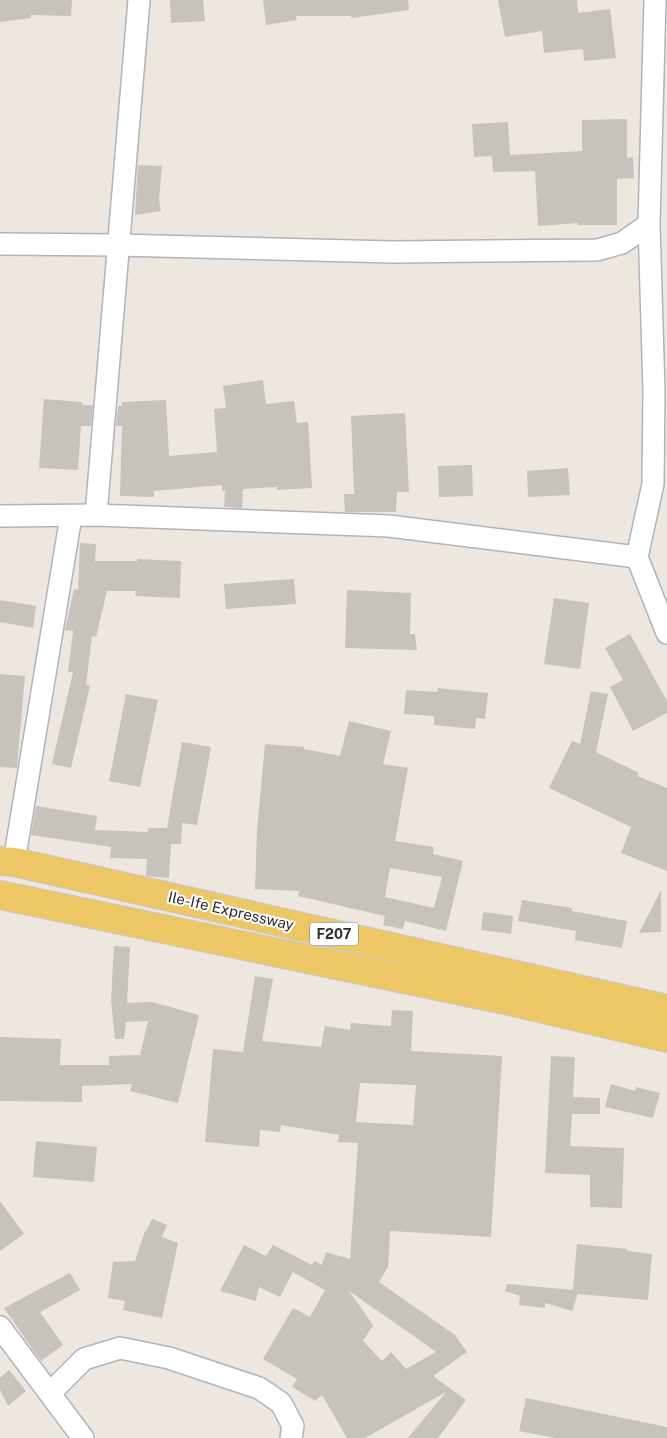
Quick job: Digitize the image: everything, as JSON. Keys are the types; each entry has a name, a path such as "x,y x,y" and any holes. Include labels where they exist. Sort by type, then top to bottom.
{"main road":[{"name":"Ile-Ife Expressway","path":"7,862 665,1004"},
{"name":"Ile-Ife Expressway","path":"0,895 505,1000 667,1038"}],"street":[{"path":"96,515 140,0"},
{"path":"655,0 649,224 654,390 653,484 637,556 667,633"},
{"path":"0,244 393,252 597,250 622,243 649,224"},
{"path":"0,516 96,515 389,526 637,556"},
{"path":"7,862 72,516"},
{"path":"0,1328 83,1438"},
{"path":"50,1393 84,1359 120,1348 169,1358 259,1388 281,1403 293,1426 291,1438"}],"building":[{"path":"0,0 72,0 71,16 31,15 31,18 0,22"},
{"path":"170,0 203,0 205,21 171,23"},
{"path":"263,0 408,0 409,10 352,18 351,16 296,16 297,20 266,25"},
{"path":"498,0 577,0 578,13 610,9 616,58 584,61 583,49 544,53 542,31 505,37"},
{"path":"627,119 627,158 633,157 634,178 617,179 617,225 578,225 578,223 538,226 535,171 493,172 492,156 474,157 472,124 508,122 510,155 582,151 582,120"},
{"path":"138,165 162,166 159,200 161,211 135,215"},
{"path":"263,380 266,404 294,401 297,423 308,422 312,488 277,490 277,487 243,489 242,508 224,507 225,490 222,491 222,485 154,491 154,497 120,496 122,426 116,426 118,406 122,406 122,402 166,400 169,456 217,452 214,409 226,408 223,386"},
{"path":"44,399 82,402 82,405 93,405 91,426 81,426 78,470 39,468"},
{"path":"405,413 409,492 397,492 396,512 345,512 344,494 354,494 351,416"},
{"path":"472,465 473,496 439,497 438,466"},
{"path":"568,468 570,495 528,497 527,471"},
{"path":"80,543 96,544 95,561 137,561 137,559 181,561 180,598 135,596 136,591 107,591 96,637 92,636 86,685 90,686 71,768 52,764 73,672 68,672 73,631 65,630 74,589 78,590"},
{"path":"294,579 296,604 226,609 224,584"},
{"path":"347,590 411,593 410,634 415,634 417,650 345,648"},
{"path":"554,598 589,603 580,669 544,664"},
{"path":"0,600 36,606 33,628 0,622"},
{"path":"630,634 667,701 667,713 633,731 610,687 623,680 605,648"},
{"path":"0,674 25,676 17,768 0,767"},
{"path":"438,688 488,693 485,719 476,718 475,729 434,725 434,716 404,714 406,690 437,692"},
{"path":"591,691 608,694 596,752 639,773 637,776 667,788 667,871 621,853 631,827 549,788 572,741 580,744"},
{"path":"126,694 158,700 140,787 109,781"},
{"path":"349,721 391,731 383,764 408,768 395,841 434,847 433,854 463,861 446,931 405,921 403,929 383,925 385,916 298,896 299,891 255,889 257,830 265,744 304,747 304,749 340,756","holes":["390,868 442,877 434,908 385,897"]},
{"path":"182,742 211,747 197,825 182,823 181,844 171,844 169,878 146,876 147,859 110,858 111,847 31,835 36,806 97,816 95,830 148,832 148,828 167,828"},
{"path":"661,890 661,932 639,933"},
{"path":"522,900 572,908 572,911 627,921 622,948 575,940 576,931 518,921"},
{"path":"483,912 513,916 511,934 481,930"},
{"path":"114,946 130,947 127,1003 152,1002 199,1015 178,1103 130,1091 132,1084 82,1086 82,1102 0,1101 0,1037 61,1039 60,1065 109,1065 109,1056 140,1055 148,1021 126,1022 124,1039 115,1039 111,1000"},
{"path":"255,976 273,979 262,1041 321,1047 325,1026 350,1030 351,1023 391,1026 392,1010 413,1011 411,1051 502,1056 491,1237 390,1231 388,1267 379,1282 455,1335 467,1352 433,1376 466,1400 438,1438 408,1438 446,1392 365,1438 347,1438 322,1395 315,1401 292,1387 297,1379 263,1359 293,1308 310,1317 325,1290 293,1272 280,1297 259,1287 256,1301 220,1291 244,1245 266,1256 273,1245 312,1265 314,1261 322,1265 326,1252 350,1259 358,1143 338,1142 339,1135 281,1125 280,1132 260,1130 259,1147 205,1142 213,1049 243,1052","holes":["360,1083 416,1085 413,1125 356,1122","349,1291 418,1339 436,1352 406,1369 391,1352 382,1361 363,1341 373,1325"]},
{"path":"551,1056 575,1057 573,1097 600,1098 600,1114 572,1114 570,1146 624,1148 622,1208 590,1207 590,1175 545,1173"},
{"path":"611,1084 635,1091 636,1087 660,1093 653,1118 605,1107"},
{"path":"36,1141 97,1147 94,1182 33,1177"},
{"path":"0,1201 24,1234 0,1251"},
{"path":"152,1219 167,1225 162,1237 178,1243 162,1318 123,1310 125,1301 108,1298 113,1262 135,1261 145,1231"},
{"path":"577,1244 627,1249 627,1251 652,1254 648,1300 578,1294 572,1311 545,1303 545,1308 519,1305 520,1296 505,1291 507,1284 573,1290"},
{"path":"70,1273 80,1290 40,1312 63,1345 41,1361 4,1308"},
{"path":"9,1370 26,1391 8,1406 0,1390 0,1378"},
{"path":"526,1398 667,1427 667,1438 555,1438 519,1431"}]}
